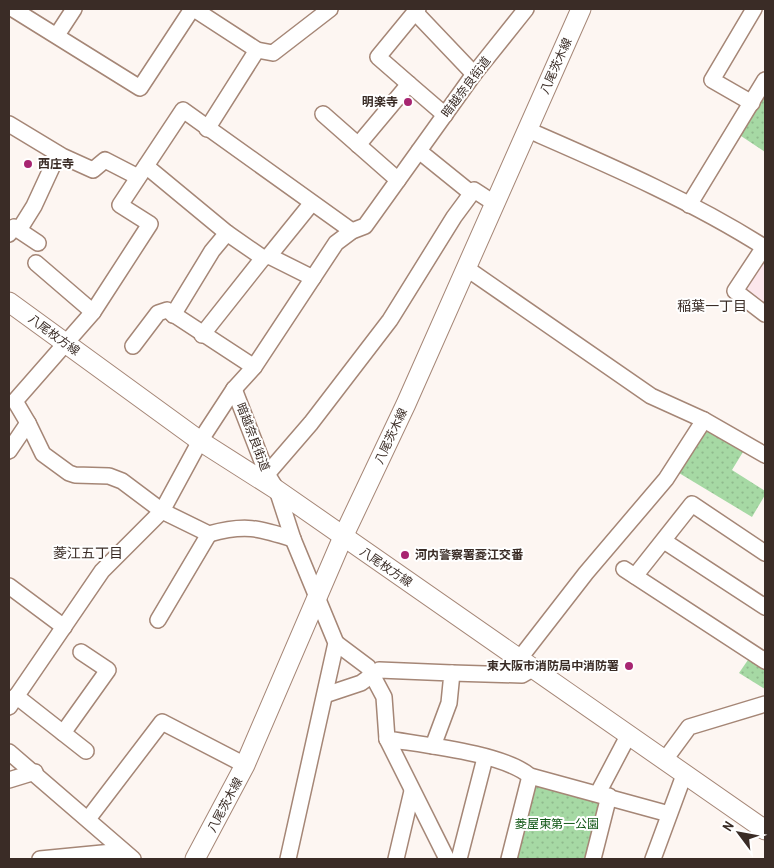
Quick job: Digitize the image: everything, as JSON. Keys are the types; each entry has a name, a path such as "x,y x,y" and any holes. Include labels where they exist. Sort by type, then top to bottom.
{"main road":[{"name":"八尾茨木線","path":"195,859 245,765 343,537 406,404 581,9"},
{"name":"八尾枚方線","path":"9,302 200,441 272,482 343,537 765,830"}],"street":[{"path":"13,9 140,88 193,9 257,50 273,52 330,9"},
{"path":"57,36 74,9"},
{"name":"暗越奈良街道","path":"336,643 317,600 234,389 254,367 336,243 352,231 365,226 474,74 526,9"},
{"path":"752,103 712,80 754,9"},
{"path":"445,115 378,57 417,10 474,74"},
{"path":"207,129 257,50"},
{"path":"690,205 765,80"},
{"path":"358,145 409,84"},
{"path":"293,539 256,528 231,528 209,534 162,510 122,481 109,476 69,473 43,454 28,423 12,398 93,312 150,224 120,205 183,110 311,204 352,231"},
{"path":"323,114 398,180"},
{"path":"9,124 58,154 93,170 105,160 142,172 227,233 266,257 312,278"},
{"path":"528,130 690,205 730,225 764,247 735,291 765,314"},
{"path":"419,151 472,193"},
{"path":"38,243 14,232 34,206 58,154"},
{"path":"272,482 311,423 390,320 428,256 474,190 494,203"},
{"path":"202,335 311,204"},
{"path":"173,315 212,251 227,233"},
{"path":"36,263 93,312"},
{"path":"466,268 652,396 704,420 765,455"},
{"path":"133,346 158,313 167,310 202,335 254,367"},
{"path":"86,751 63,733 12,701 102,571 162,510 200,441 234,389"},
{"path":"325,695 361,683 379,670 522,676 527,663 586,573 666,479 704,420"},
{"path":"9,451 28,423"},
{"path":"765,553 692,504 664,541 630,572 765,661"},
{"path":"158,620 209,534"},
{"path":"664,541 765,607"},
{"path":"9,586 64,627"},
{"path":"288,859 336,643 368,667 384,697 387,739 448,859"},
{"path":"63,733 108,670 81,652"},
{"path":"433,746 449,703 452,673"},
{"path":"664,761 689,727 765,704"},
{"path":"88,819 162,722 245,765"},
{"path":"593,859 603,794 628,736"},
{"path":"387,739 433,746 486,758 521,768 530,776 603,794 669,814"},
{"path":"9,752 128,855"},
{"path":"459,859 486,758"},
{"path":"9,780 34,772"},
{"path":"653,859 684,775"},
{"path":"508,859 530,776"},
{"path":"396,859 412,791"},
{"path":"40,859 128,855"}],"shaded area":[{"path":"765,250 765,304 741,287"}],"green space":[{"path":"765,89 765,152 738,134"},
{"path":"705,422 746,447 732,470 765,491 765,495 752,517 674,470"},
{"path":"750,657 765,667 765,689 739,673"},
{"name":"菱屋東第一公園","path":"536,781 602,804 587,859 511,859"}],"place":[{"name":"明楽寺","path":"408,102"},
{"name":"西庄寺","path":"28,164"},
{"name":"河内警察署菱江交番","path":"405,555"},
{"name":"東大阪市消防局中消防署","path":"629,666"}],"district":[{"name":"稲葉一丁目","path":"712,306"},
{"name":"菱江五丁目","path":"88,553"}]}
